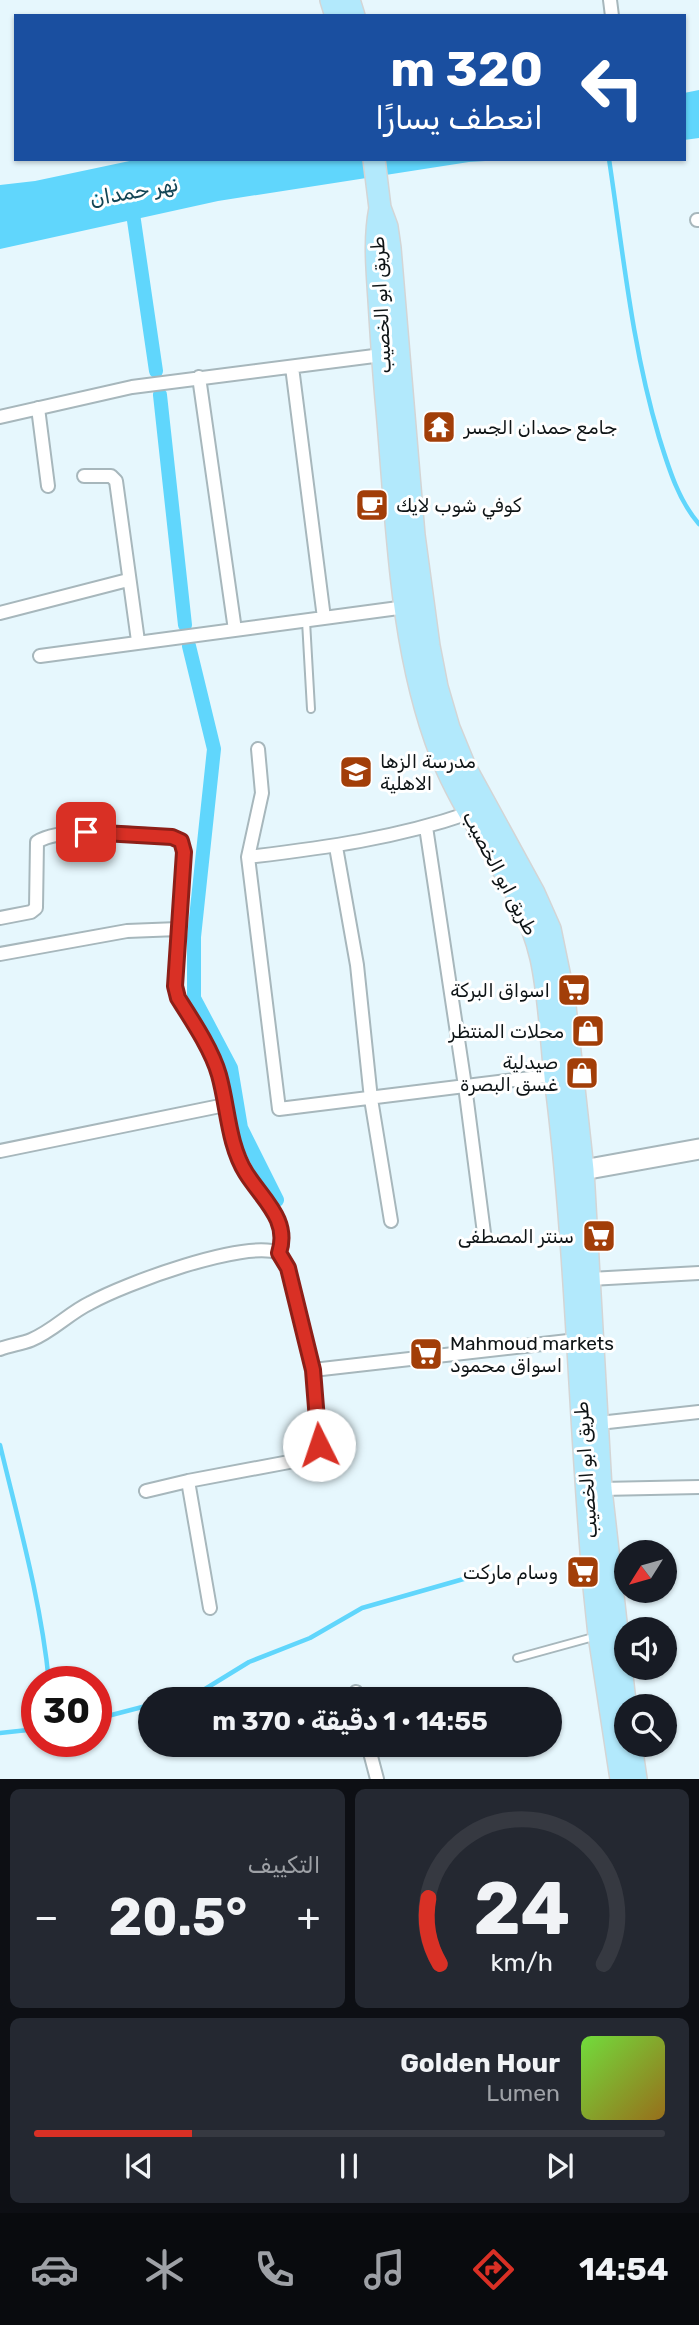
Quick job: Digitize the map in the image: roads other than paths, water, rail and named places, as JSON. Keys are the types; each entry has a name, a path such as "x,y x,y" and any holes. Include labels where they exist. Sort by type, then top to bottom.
{"main road":[{"path":"374,161 380,208"},
{"name":"طريق ابو الخصيب","path":"380,208 376,250 382,355 406,536 437,687 449,728 474,786 534,893 550,929 564,997 583,1170 601,1489 620,1694"},
{"name":"طريق ابو الخصيب","path":"380,208 390,248 406,536 405,607 416,671 429,722 443,759 469,813 523,908 536,941 544,977 567,1187 591,1555 599,1635 615,1694"},
{"path":"583,1170 699,1149"},
{"name":"طريق ابو الخصيب","path":"621,1757 621,1779"},
{"path":"633,1757 636,1779"}],"street":[{"path":"0,417 132,387 382,355"},
{"path":"292,367 324,618"},
{"path":"199,377 235,630"},
{"path":"38,408 48,485"},
{"path":"84,477 111,476 116,481 138,641"},
{"path":"0,613 128,580"},
{"path":"40,656 405,607"},
{"path":"257,749 262,793 248,857 279,1109 555,1075"},
{"path":"248,857 336,847 426,828 469,813"},
{"path":"426,828 484,1233"},
{"path":"0,918 31,912 36,908 37,842 44,837 86,832 172,837 181,841 184,852 175,986 178,998 218,1072 234,1145 245,1172 283,1229 283,1242 279,1253"},
{"path":"336,847 357,965 371,1099 391,1221"},
{"path":"0,954 127,931 178,929"},
{"path":"0,1151 225,1105"},
{"path":"0,1349 29,1341 106,1294 145,1280 219,1256 265,1249 279,1253 288,1268 313,1370 319,1445 314,1454 305,1459 188,1481 146,1492"},
{"path":"590,1279 699,1273"},
{"path":"313,1370 577,1340"},
{"path":"599,1423 699,1412"},
{"path":"188,1481 210,1608"},
{"path":"601,1489 699,1487"},
{"path":"371,1757 377,1779"}],"lane":[{"path":"306,621 312,709"},
{"path":"517,1658 599,1635"}],"water":[{"path":"699,90 699,138 686,140 686,93"},
{"name":"نهر حمدان","path":"130,161 485,161 218,201 0,249 0,185 35,181"}],"waterway":[{"path":"609,161 629,299 650,403 674,482 699,524"},
{"path":"131,200 156,371"},
{"path":"160,395 185,625"},
{"path":"189,646 214,749 194,937 194,998 231,1068 241,1128 277,1200"},
{"path":"0,1445 35,1592 47,1666"},
{"path":"208,1687 249,1662 310,1638 362,1608 488,1572"},
{"path":"112,1715 138,1708"},
{"path":"0,1733 21,1731"}],"place":[{"name":"جامع حمدان الجسر","path":"439,427"},
{"name":"كوفي شوب لايك","path":"372,505"},
{"name":"مدرسة الزها الاهلية","path":"356,772"},
{"name":"اسواق البركة","path":"574,990"},
{"name":"محلات المنتظر","path":"588,1031"},
{"name":"صيدلية غسق البصرة","path":"582,1073"},
{"name":"سنتر المصطفى","path":"599,1236"},
{"name":"Mahmoud markets اسواق محمود","path":"426,1354"},
{"name":"وسام ماركت","path":"583,1572"}]}
